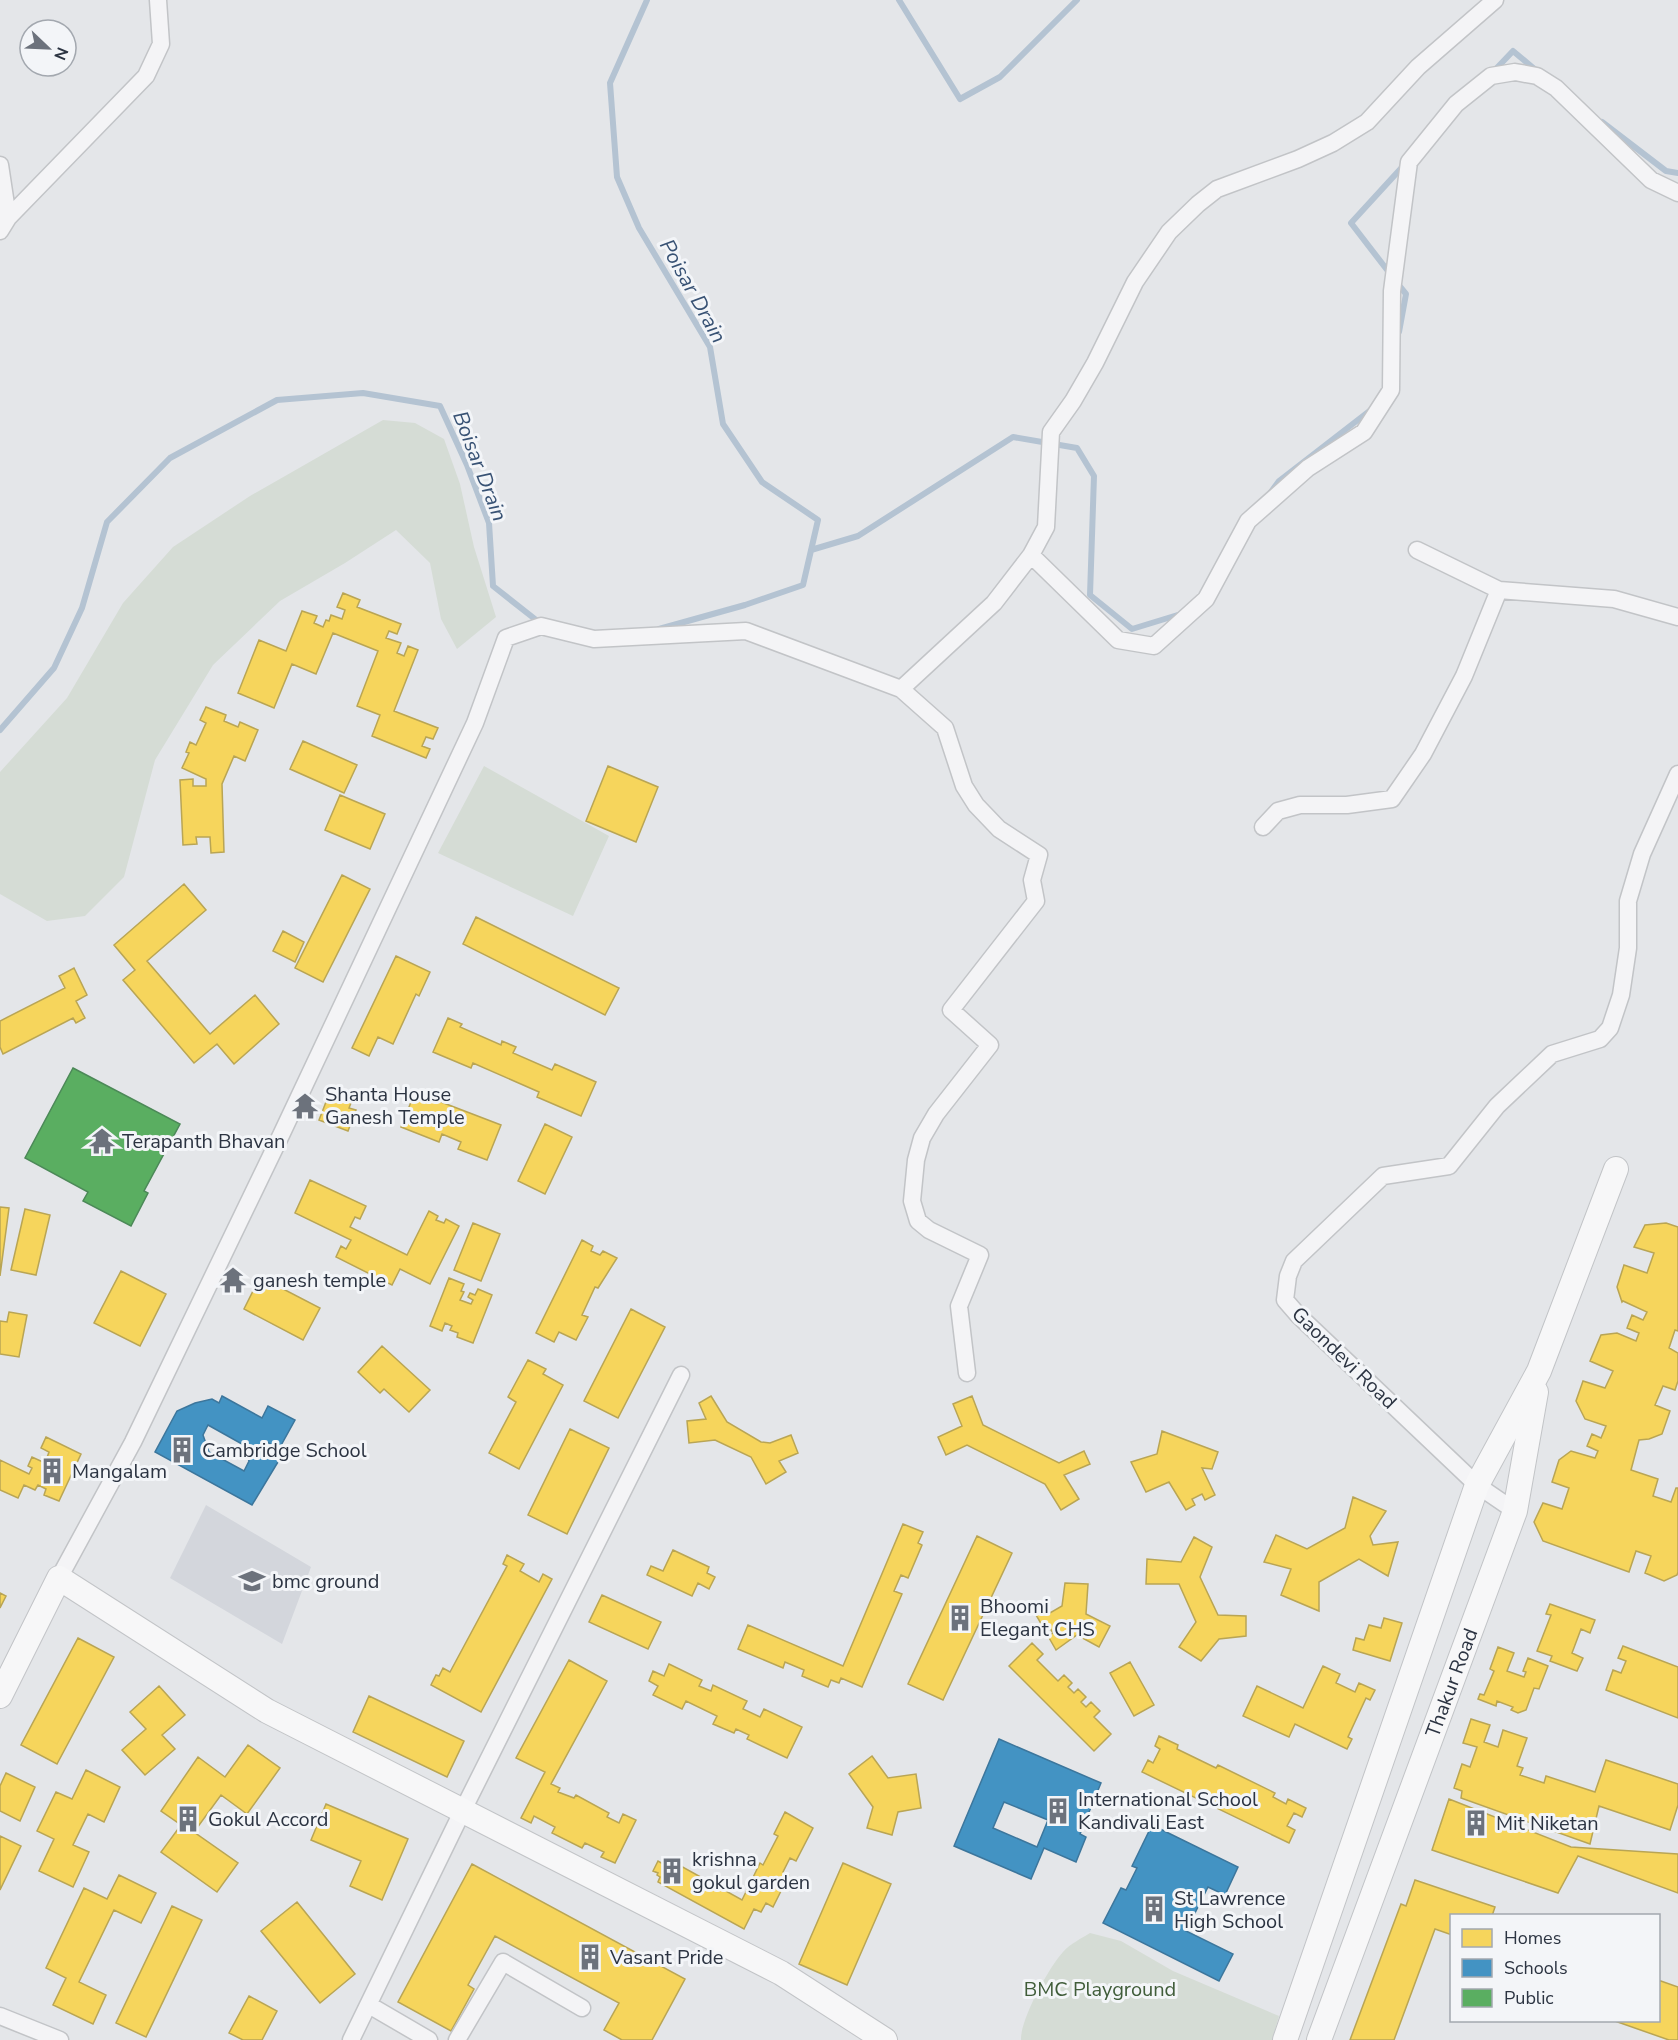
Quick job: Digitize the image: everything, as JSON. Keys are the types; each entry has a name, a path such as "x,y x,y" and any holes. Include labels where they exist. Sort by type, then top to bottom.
{"street":[{"path":"4,225 146,76 160,44 158,0"},
{"path":"901,689 994,603 1031,555 1046,527 1052,432 1095,363 1135,282 1168,232 1217,189 1324,147 1367,122 1418,68 1496,0"},
{"path":"1031,555 1118,640 1154,645 1206,599 1248,521 1308,468 1364,432 1391,390 1392,291 1409,162 1456,104 1491,76 1515,72 1537,76 1556,88 1651,180 1678,193"},
{"path":"0,165 4,225"},
{"path":"1417,550 1499,590 1614,599 1678,617"},
{"path":"1263,827 1278,811 1300,805 1347,805 1392,799 1423,754 1464,676 1499,590"},
{"path":"0,1696 59,1578 133,1442 277,1144 475,723 506,638 541,626 594,639 746,631 901,689 945,728 964,786 976,805 999,829 1039,855 1032,880 1036,901 951,1010 990,1045 936,1114 922,1138 916,1160 912,1201 918,1221 929,1230 980,1255 959,1306 967,1373"},
{"name":"Gaondevi Road","path":"1515,1511 1477,1485 1298,1315 1286,1300 1288,1276 1294,1261 1383,1176 1449,1166 1497,1106 1552,1054 1600,1039 1610,1028 1621,995 1628,948 1628,901 1642,854 1678,774"},
{"name":"Thakur Road","path":"1285,2040 1477,1485 1539,1371 1616,1169"},
{"name":"Thakur Road","path":"1319,2040 1515,1511 1539,1371"},
{"path":"351,2040 463,1810 681,1375"},
{"path":"59,1578 267,1711 781,1974 885,2040"},
{"path":"457,2040 503,1962 582,2008"},
{"path":"1308,1973 1338,1988"},
{"path":"369,2005 429,2040"},
{"path":"0,2016 60,2040"}],"shaded area":[{"path":"206,1505 311,1567 282,1644 170,1578"}],"green space":[{"path":"383,420 415,423 444,439 460,484 474,547 496,617 457,649 441,619 430,563 396,530 280,601 213,665 155,760 124,877 85,916 47,921 0,894 0,772 67,698 123,603 173,547 250,496"},
{"path":"484,766 609,836 573,916 438,853"},
{"name":"BMC Playground","path":"1090,1933 1121,1941 1173,1971 1279,2016 1272,2040 1021,2040 1030,2007 1050,1969 1066,1949"}],"building: Homes":[{"path":"343,593 360,600 357,607 401,624 397,634 389,631 386,638 401,643 397,653 404,656 408,646 418,650 394,711 438,728 433,739 426,737 422,746 430,749 426,758 372,736 380,715 357,706 378,651 333,633 316,674 292,664 274,708 238,693 259,640 286,651 302,611 317,616 314,623 323,627 331,615 342,619 345,610 337,607"},
{"path":"206,707 226,715 224,721 238,727 240,722 258,730 245,761 234,756 222,784 224,852 211,853 210,837 196,837 197,844 183,845 180,780 193,779 193,786 206,786 206,779 182,768 189,753 186,752 190,742 196,745 206,723 200,720"},
{"path":"303,741 357,765 344,793 290,769"},
{"path":"608,766 658,787 636,842 586,821"},
{"path":"340,795 385,814 370,849 325,830"},
{"path":"342,875 370,889 323,982 295,968"},
{"path":"184,884 206,910 147,961 210,1034 255,995 279,1024 234,1064 217,1044 194,1063 123,980 135,970 114,945"},
{"path":"476,917 619,988 605,1015 463,944"},
{"path":"283,931 304,942 295,962 273,951"},
{"path":"396,956 430,972 419,996 416,994 393,1044 378,1037 369,1056 352,1048"},
{"path":"74,968 87,995 76,1001 85,1018 76,1023 73,1018 3,1054 0,1047 0,1021 65,988 59,976"},
{"path":"448,1018 462,1024 460,1027 501,1045 502,1041 516,1047 513,1053 552,1070 555,1064 596,1082 581,1116 537,1097 539,1092 473,1063 471,1068 433,1052"},
{"path":"331,1089 353,1098 349,1108 356,1110 348,1131 319,1120"},
{"path":"415,1092 501,1125 487,1160 458,1149 461,1142 442,1134 439,1142 401,1127"},
{"path":"545,1124 572,1137 545,1194 518,1181"},
{"path":"310,1180 366,1206 360,1219 355,1217 350,1227 407,1255 429,1211 438,1216 436,1220 444,1223 446,1219 459,1226 430,1284 400,1269 392,1285 336,1257 341,1246 346,1249 351,1240 295,1213"},
{"path":"0,1207 9,1208 0,1276"},
{"path":"25,1209 50,1215 36,1275 11,1270"},
{"path":"473,1223 500,1234 481,1281 454,1270"},
{"path":"1666,1223 1678,1227 1678,1331 1675,1330 1669,1348 1678,1353 1678,1381 1675,1390 1663,1386 1655,1405 1670,1411 1662,1434 1639,1440 1631,1470 1658,1479 1653,1496 1671,1502 1678,1488 1678,1572 1677,1575 1664,1581 1645,1573 1651,1556 1636,1551 1629,1572 1543,1541 1534,1522 1543,1503 1562,1509 1569,1488 1552,1482 1559,1460 1571,1451 1595,1458 1598,1451 1587,1446 1592,1434 1601,1438 1606,1426 1585,1419 1576,1401 1583,1381 1605,1388 1613,1371 1590,1361 1601,1335 1617,1333 1636,1341 1639,1333 1627,1328 1632,1315 1643,1320 1647,1312 1622,1302 1617,1287 1624,1265 1647,1273 1654,1253 1634,1247 1645,1225"},
{"path":"582,1240 593,1246 591,1251 600,1255 603,1251 617,1258 598,1288 595,1287 582,1315 588,1317 576,1340 559,1332 554,1342 536,1333"},
{"path":"121,1271 166,1294 140,1346 94,1323"},
{"path":"260,1277 320,1308 303,1340 244,1309"},
{"path":"449,1278 464,1284 461,1291 464,1292 460,1300 471,1304 473,1300 468,1297 470,1293 475,1295 478,1289 492,1295 473,1343 457,1337 458,1333 450,1330 452,1326 445,1323 442,1331 430,1326"},
{"path":"631,1309 665,1327 618,1418 584,1401"},
{"path":"9,1312 27,1315 19,1357 0,1354 0,1321 7,1322"},
{"path":"382,1346 430,1390 409,1412 384,1389 380,1393 358,1372"},
{"path":"528,1360 546,1369 543,1374 563,1385 519,1469 489,1453 516,1402 508,1397"},
{"path":"711,1396 727,1422 761,1442 770,1443 791,1435 798,1453 779,1461 786,1472 766,1484 751,1457 715,1440 689,1443 687,1421 706,1419 699,1403"},
{"path":"972,1396 983,1425 1059,1463 1084,1451 1090,1464 1064,1475 1079,1499 1061,1510 1045,1484 967,1445 946,1455 938,1437 962,1426 953,1404"},
{"path":"570,1429 609,1448 567,1534 528,1515"},
{"path":"1162,1431 1218,1452 1212,1469 1202,1468 1215,1495 1205,1500 1202,1494 1192,1499 1195,1505 1186,1510 1169,1482 1146,1492 1131,1462 1157,1454"},
{"name":"Mangalam","path":"46,1437 81,1454 59,1501 44,1495 46,1489 38,1485 35,1490 24,1485 18,1498 0,1490 0,1460 29,1474 32,1468 28,1466 32,1457 45,1463 49,1452 41,1448"},
{"path":"1353,1497 1386,1511 1370,1536 1373,1545 1398,1542 1388,1576 1359,1559 1319,1582 1319,1611 1281,1595 1291,1569 1264,1562 1276,1535 1307,1549 1345,1528"},
{"path":"903,1524 923,1532 918,1543 922,1545 908,1578 901,1575 894,1591 902,1594 862,1687 841,1678 839,1683 831,1680 828,1687 802,1676 804,1670 785,1662 783,1668 738,1649 748,1625 843,1666"},
{"name":"Bhoomi Elegant CHS","path":"977,1536 1012,1553 943,1700 908,1684"},
{"path":"1194,1537 1212,1547 1200,1577 1218,1615 1246,1616 1246,1636 1219,1639 1201,1661 1179,1647 1196,1622 1179,1584 1146,1584 1147,1559 1181,1562"},
{"path":"673,1550 709,1567 707,1573 715,1577 709,1589 698,1583 692,1596 647,1575 651,1566 663,1571"},
{"path":"507,1555 524,1564 520,1571 539,1582 543,1574 552,1579 481,1712 431,1685 443,1668 450,1672 507,1566 503,1564"},
{"path":"1065,1583 1088,1584 1086,1614 1110,1626 1099,1647 1077,1635 1056,1650 1048,1636 1053,1633 1048,1625 1043,1627 1036,1615 1048,1608 1050,1613 1062,1606"},
{"path":"0,1593 6,1596 0,1608"},
{"path":"602,1595 661,1622 648,1649 589,1622"},
{"path":"1550,1604 1595,1620 1590,1633 1581,1629 1572,1653 1583,1658 1577,1671 1550,1661 1552,1656 1537,1651 1551,1615 1546,1614"},
{"path":"1384,1618 1402,1623 1390,1661 1353,1650 1356,1638 1364,1640 1369,1625 1381,1628"},
{"path":"78,1638 114,1657 57,1764 21,1745"},
{"path":"1032,1643 1043,1654 1037,1660 1058,1681 1064,1675 1072,1683 1068,1687 1074,1693 1078,1689 1086,1697 1081,1702 1086,1707 1091,1702 1100,1711 1094,1717 1111,1734 1094,1751 1009,1666"},
{"path":"1623,1646 1678,1667 1678,1718 1606,1690 1613,1670 1621,1673 1626,1661 1618,1658"},
{"path":"1498,1647 1514,1653 1507,1671 1524,1677 1526,1672 1523,1671 1528,1658 1548,1666 1539,1689 1534,1688 1526,1710 1518,1713 1511,1710 1513,1707 1497,1701 1496,1706 1478,1699 1480,1694 1484,1695 1494,1671 1490,1669"},
{"path":"569,1660 607,1681 551,1784 560,1788 558,1792 574,1798 576,1795 609,1813 607,1817 619,1823 623,1814 636,1820 615,1863 601,1857 604,1852 585,1843 582,1848 552,1833 555,1827 534,1816 531,1823 521,1818 545,1772 516,1758"},
{"path":"1130,1662 1154,1705 1134,1716 1110,1673"},
{"path":"669,1664 702,1680 699,1686 711,1691 713,1685 747,1701 743,1709 760,1717 764,1709 802,1727 787,1758 747,1739 749,1735 736,1729 734,1733 713,1724 717,1716 686,1701 682,1709 653,1695 658,1686 649,1681 653,1671 664,1676"},
{"path":"1323,1666 1340,1674 1336,1683 1355,1692 1359,1683 1375,1690 1370,1700 1366,1698 1348,1737 1352,1739 1347,1749 1295,1724 1289,1737 1243,1716 1257,1686 1303,1708"},
{"path":"159,1686 185,1715 162,1735 175,1749 145,1775 122,1750 146,1729 130,1712"},
{"path":"369,1696 464,1741 447,1777 353,1732"},
{"path":"1471,1719 1490,1725 1484,1742 1498,1747 1503,1730 1527,1738 1517,1766 1523,1768 1520,1775 1544,1783 1546,1776 1595,1792 1606,1760 1678,1784 1678,1805 1670,1830 1599,1806 1590,1844 1461,1798 1462,1791 1454,1788 1462,1764 1470,1767 1477,1747 1463,1743"},
{"path":"1159,1736 1178,1745 1177,1749 1216,1768 1218,1765 1275,1793 1273,1797 1286,1804 1288,1799 1306,1808 1302,1817 1294,1813 1287,1826 1295,1830 1289,1843 1142,1772 1148,1760 1153,1763 1160,1749 1155,1746"},
{"name":"Gokul Accord","path":"248,1745 280,1768 247,1814 221,1795 194,1832 238,1863 217,1892 161,1852 181,1825 161,1811 198,1757 225,1777"},
{"path":"872,1756 888,1778 916,1774 921,1808 898,1812 892,1835 867,1828 873,1807 849,1774"},
{"path":"86,1770 120,1787 104,1822 88,1814 73,1845 89,1852 73,1887 39,1871 54,1839 37,1831 56,1792 72,1799"},
{"path":"6,1773 35,1787 20,1821 0,1811 0,1786"},
{"name":"Mit Niketan","path":"1449,1799 1571,1847 1678,1854 1678,1893 1578,1856 1558,1893 1432,1850"},
{"path":"326,1804 408,1839 382,1900 350,1886 361,1861 311,1840"},
{"name":"krishna gokul garden","path":"785,1812 813,1828 796,1861 790,1858 783,1872 789,1875 773,1907 766,1903 761,1912 754,1909 744,1929 658,1882 660,1877 653,1871 658,1861 663,1864 670,1860 742,1900 760,1863 763,1865 778,1836 774,1834"},
{"path":"0,1836 21,1846 0,1890"},
{"path":"843,1863 891,1884 847,1985 799,1964"},
{"name":"Vasant Pride","path":"472,1864 685,1979 652,2040 622,2040 604,2030 619,2003 495,1936 468,1985 474,1989 451,2031 398,2002"},
{"path":"119,1875 156,1893 141,1923 114,1910 79,1982 106,1995 93,2024 53,2005 66,1978 46,1968 84,1888 107,1899"},
{"path":"1415,1880 1495,1907 1493,1914 1450,1914 1450,1934 1435,1929 1394,2040 1350,2040 1401,1904 1406,1906"},
{"path":"297,1902 355,1974 320,2003 261,1931"},
{"path":"172,1906 202,1920 146,2037 116,2023"},
{"path":"1660,1981 1678,1987 1678,2040 1669,2040 1618,2022 1660,2022"},
{"path":"249,1996 277,2011 262,2040 243,2040 229,2033"}],"building: Schools":[{"name":"Cambridge School","path":"222,1396 262,1418 268,1406 295,1420 279,1449 267,1442 264,1448 281,1457 252,1505 155,1452 177,1411 212,1399 219,1403","holes":["208,1425 242,1444 249,1461 244,1471 209,1452 203,1435"]},
{"name":"International School Kandivali East","path":"999,1739 1101,1783 1080,1834 1086,1837 1076,1862 1044,1848 1031,1879 954,1846","holes":["1004,1802 1048,1820 1037,1847 993,1828"]},
{"name":"St Lawrence High School","path":"1152,1825 1238,1867 1225,1895 1208,1887 1186,1931 1233,1954 1219,1981 1103,1923 1121,1888 1126,1890 1137,1868 1132,1866"}],"building: Public":[{"name":"Terapanth Bhavan","path":"73,1068 180,1124 144,1191 148,1193 131,1226 83,1201 88,1192 25,1158"}],"waterway":[{"name":"Poisar Drain","path":"647,0 610,83 617,177 639,228 710,347 723,424 762,482 818,520 803,585 745,605 659,629"},
{"name":"Poisar Drain","path":"899,0 960,99 1000,77 1077,0"},
{"path":"1493,72 1513,51 1538,72"},
{"path":"1602,122 1666,171 1678,173"},
{"path":"1391,275 1351,223 1405,164"},
{"path":"1397,283 1406,294 1399,332"},
{"name":"Boisar Drain","path":"0,730 54,668 82,608 107,522 170,458 277,400 363,393 440,406 467,465 489,523 493,586 540,623"},
{"path":"1271,492 1279,481 1372,409"},
{"path":"811,550 858,536 1013,437 1077,448 1094,476 1090,595 1132,629 1181,614"}],"place":[{"name":"Shanta House Ganesh Temple","path":"305,1106"},
{"name":"Terapanth Bhavan","path":"102,1141"},
{"name":"ganesh temple","path":"233,1280"},
{"name":"Cambridge School","path":"182,1450"},
{"name":"Mangalam","path":"52,1471"},
{"name":"bmc ground","path":"252,1581"},
{"name":"Bhoomi Elegant CHS","path":"960,1618"},
{"name":"International School Kandivali East","path":"1058,1811"},
{"name":"Gokul Accord","path":"188,1819"},
{"name":"Mit Niketan","path":"1476,1823"},
{"name":"krishna gokul garden","path":"672,1871"},
{"name":"St Lawrence High School","path":"1154,1909"},
{"name":"Vasant Pride","path":"590,1957"}]}
